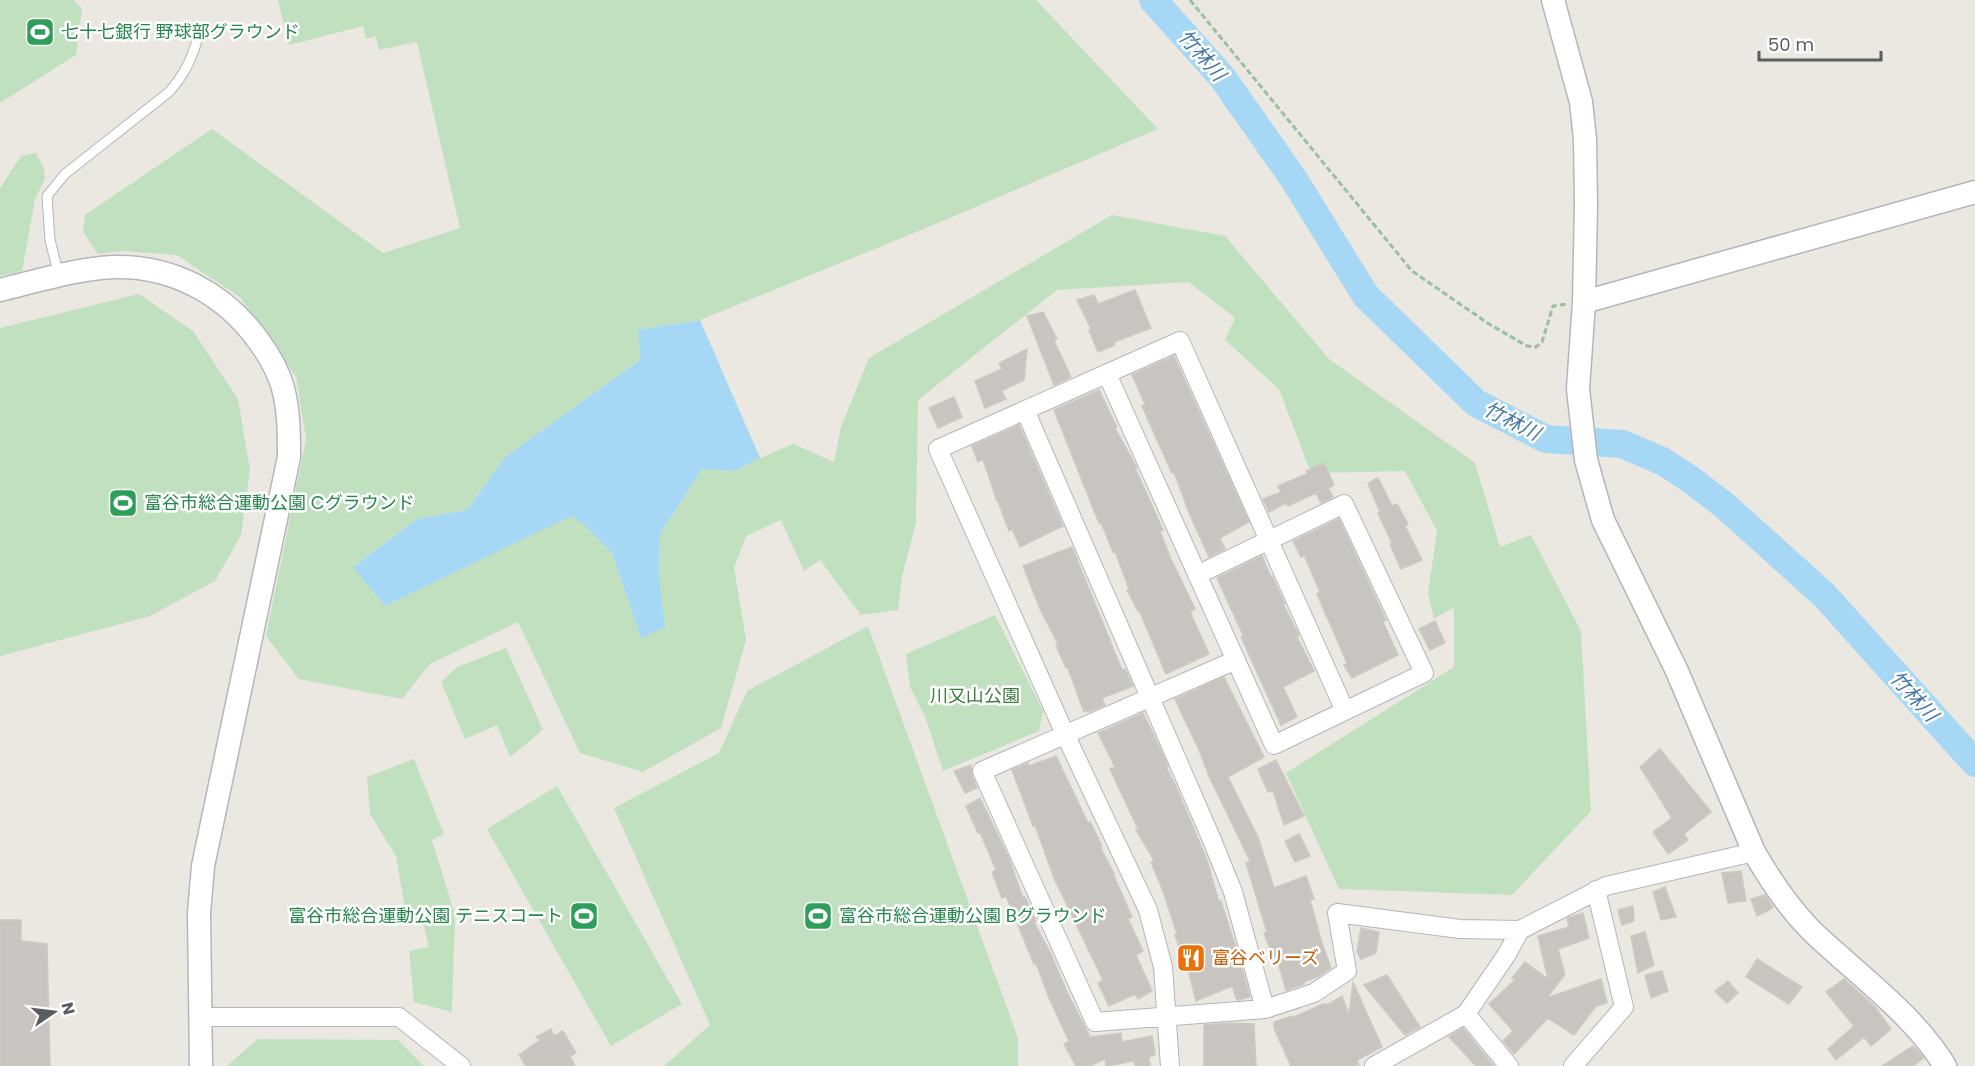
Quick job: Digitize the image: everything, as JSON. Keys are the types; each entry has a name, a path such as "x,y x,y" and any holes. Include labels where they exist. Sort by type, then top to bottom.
{"street":[{"path":"1553,0 1581,102 1585,140 1584,302 1578,388 1586,460 1603,520 1676,669 1754,852 1780,894 1807,927 1912,1025 1938,1054 1945,1066"},
{"path":"1584,302 1975,192"},
{"path":"0,290 58,276 112,267 142,268 188,281 230,307 248,326 271,359 283,387 289,417 289,457 203,866 199,913 201,1066"},
{"path":"1170,1066 1163,967 1148,910 1065,734 938,449 1180,341 1345,711"},
{"path":"1107,374 1197,575 1274,745 1425,673 1344,504 1197,575"},
{"path":"1025,410 1233,892 1265,1009"},
{"path":"1236,660 982,771 1095,1022 1265,1009 1314,993 1347,971 1337,913 1460,929 1520,930 1606,886 1754,852"},
{"path":"1573,1066 1624,1007 1596,890"},
{"path":"1374,1066 1466,1014 1507,954 1520,930"},
{"path":"1466,1014 1509,1066"},
{"path":"201,1017 399,1017 461,1066"}],"lane":[{"path":"58,276 50,240 47,196 65,174 169,92 189,65 198,37"}],"path":[{"path":"1190,0 1412,271 1489,324 1527,346 1536,347 1542,342 1552,306 1584,302"}],"green space":[{"name":"七十七銀行 野球部グラウンド","path":"0,0 74,0 82,9 76,55 0,103"},
{"path":"278,0 1036,0 1158,129 926,228 700,320 638,330 640,360 505,457 467,510 417,519 354,566 385,606 571,515 612,553 641,638 659,578 660,534 702,469 735,471 793,444 834,462 841,427 869,358 1112,215 1225,236 1329,359 1475,463 1500,547 1531,535 1581,631 1591,811 1512,895 1339,889 1286,773 1454,667 1454,607 1434,619 1428,593 1437,531 1405,471 1311,473 1279,389 1225,340 1235,318 1189,282 1057,290 918,400 916,523 902,576 898,610 861,615 820,560 804,571 781,520 746,536 734,568 746,640 721,728 643,772 580,753 518,622 430,664 402,699 299,679 266,636 306,439 296,377 241,298 177,255 122,251 98,254 83,232 85,215 212,129 383,253 460,228 417,42 379,50 376,36 366,39 363,26 289,45"},
{"path":"36,153 44,168 45,179 35,199 22,271 0,276 0,188 21,156"},
{"name":"富谷市総合運動公園 Cグラウンド","path":"139,294 193,331 238,399 250,470 241,535 215,581 150,616 0,656 0,328"},
{"name":"川又山公園","path":"995,615 1043,711 1039,731 943,771 926,719 910,687 906,654"},
{"name":"富谷市総合運動公園 Bグラウンド","path":"868,626 1018,1038 1018,1066 664,1066 710,1025 614,808 719,753 747,691"},
{"path":"506,648 543,730 510,757 497,725 465,739 441,682 457,667"},
{"path":"414,759 444,834 432,840 455,915 452,1012 414,1002 409,951 429,947 423,923 408,925 396,856 370,814 367,777"},
{"name":"富谷市総合運動公園 テニスコート","path":"557,786 682,1004 611,1046 487,829"},
{"path":"258,1039 398,1040 424,1066 227,1066"}],"water":[{"path":"700,320 760,458 735,471 702,469 660,534 659,578 665,627 641,638 612,553 584,525 571,516 385,606 353,567 417,519 467,510 505,457 640,360 638,330"}],"building":[{"path":"1135,290 1151,328 1114,342 1115,345 1098,352 1089,330 1091,329 1077,300 1094,295 1098,304"},
{"path":"1043,312 1057,339 1054,341 1071,377 1054,385 1027,316"},
{"path":"1027,349 1024,380 1001,391 1006,399 985,408 975,381 1002,369 999,363"},
{"path":"1174,356 1249,522 1220,538 1225,549 1209,557 1174,472 1172,473 1142,406 1145,404 1132,375"},
{"path":"1099,390 1117,427 1115,428 1137,468 1135,468 1163,530 1160,531 1170,557 1195,609 1190,612 1209,654 1166,674 1139,610 1127,590 1129,589 1115,551 1113,552 1101,522 1099,523 1054,410"},
{"path":"954,397 962,417 938,428 929,408"},
{"path":"1019,425 1063,526 1020,547 1012,529 1009,531 983,459 978,462 972,446"},
{"path":"1324,463 1334,485 1328,488 1333,497 1321,503 1316,493 1288,506 1286,503 1269,512 1263,499 1281,492 1278,486 1307,474 1306,471"},
{"path":"1378,478 1392,506 1397,504 1408,524 1405,526 1422,560 1401,569 1368,483"},
{"path":"1339,519 1386,620 1383,622 1398,655 1352,678 1344,665 1347,663 1317,594 1320,592 1304,555 1301,557 1293,541"},
{"path":"1072,547 1122,670 1125,669 1133,686 1102,698 1105,705 1088,712 1087,710 1084,712 1068,668 1056,645 1058,644 1040,609 1023,566"},
{"path":"1262,556 1314,671 1283,687 1297,717 1281,725 1217,578"},
{"path":"1435,621 1445,643 1430,650 1419,629"},
{"path":"1224,677 1264,757 1228,777 1258,837 1274,888 1306,876 1314,899 1310,900 1331,968 1304,984 1286,990 1276,956 1273,957 1264,933 1267,932 1246,863 1250,861 1175,699"},
{"path":"1143,713 1207,860 1250,997 1237,1000 1232,986 1196,1001 1186,961 1184,961 1163,891 1151,862 1154,860 1136,830 1138,829 1110,769 1115,767 1098,733"},
{"path":"1660,749 1711,812 1684,834 1688,840 1668,854 1653,832 1672,818 1640,767"},
{"path":"1056,756 1088,823 1090,822 1102,846 1100,847 1114,873 1132,917 1128,919 1143,951 1136,955 1152,991 1138,999 1135,994 1109,1006 1098,983 1103,980 1054,878 1012,770 1028,763 1029,766"},
{"path":"1276,760 1304,816 1284,825 1273,790 1268,792 1258,769"},
{"path":"971,765 977,788 965,793 954,771"},
{"path":"980,798 1009,858 1023,898 1025,897 1036,921 1034,922 1090,1037 1121,1033 1122,1042 1152,1036 1155,1055 1149,1057 1150,1066 1135,1066 1134,1061 1106,1066 1105,1059 1090,1066 1076,1066 1064,1044 1069,1041 1036,963 1034,964 1006,896 1002,898 992,872 996,870 966,806"},
{"path":"1299,834 1310,856 1295,862 1285,841"},
{"path":"1741,871 1746,901 1728,903 1722,873"},
{"path":"1665,887 1676,917 1661,920 1653,892"},
{"path":"1765,895 1773,908 1757,916 1751,899"},
{"path":"1633,906 1634,921 1622,925 1618,910"},
{"path":"1583,913 1589,938 1558,949 1565,974 1547,998 1601,979 1607,1003 1596,1006 1574,1035 1548,1018 1514,1054 1503,1041 1513,1031 1489,1004 1515,980 1512,978 1525,962 1548,979 1538,936 1569,927 1567,918"},
{"path":"0,920 21,920 21,941 47,944 50,1066 0,1066"},
{"path":"1361,928 1379,932 1376,953 1361,959 1357,952"},
{"path":"1645,932 1654,965 1638,973 1631,936"},
{"path":"1757,959 1802,987 1789,1004 1746,977"},
{"path":"1662,971 1668,991 1651,998 1645,975"},
{"path":"1387,975 1420,1027 1405,1035 1364,985"},
{"path":"1844,979 1875,1007 1891,1029 1871,1046 1864,1037 1836,1060 1828,1049 1854,1026 1826,992"},
{"path":"1728,981 1738,993 1727,1003 1715,991"},
{"path":"1353,982 1382,1047 1357,1060 1359,1066 1291,1066 1274,1028 1274,1022 1294,1017 1323,1004 1329,1004 1342,996 1349,1015"},
{"path":"1254,1024 1256,1066 1204,1066 1204,1025"},
{"path":"1463,1028 1494,1066 1476,1066 1449,1037"},
{"path":"551,1029 554,1036 563,1031 576,1053 570,1056 575,1066 526,1066 519,1055 540,1040 536,1037"},
{"path":"1913,1046 1924,1058 1913,1066 1882,1066"}],"waterway":[{"name":"竹林川","path":"1153,0 1222,77 1293,178 1366,296 1476,403 1546,439 1622,444 1662,461 1687,477 1724,505 1824,595 1975,763"}],"place":[{"name":"七十七銀行 野球部グラウンド","path":"40,32"},
{"name":"富谷市総合運動公園 Cグラウンド","path":"123,503"},
{"name":"富谷市総合運動公園 テニスコート","path":"584,916"},
{"name":"富谷市総合運動公園 Bグラウンド","path":"818,916"},
{"name":"富谷ベリーズ","path":"1191,958"}]}
